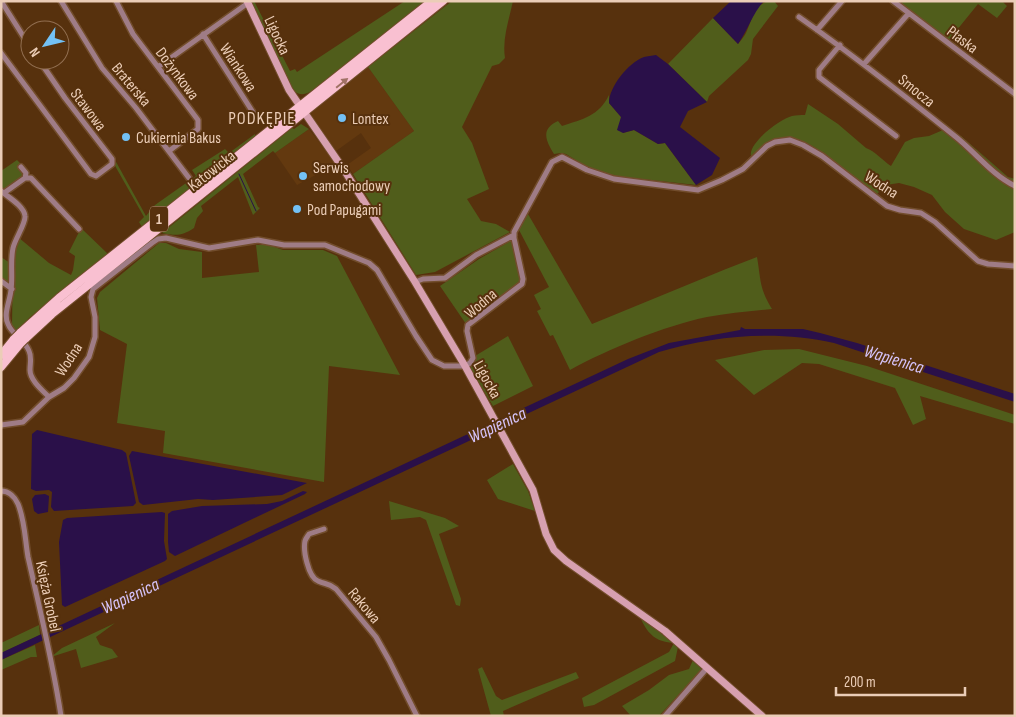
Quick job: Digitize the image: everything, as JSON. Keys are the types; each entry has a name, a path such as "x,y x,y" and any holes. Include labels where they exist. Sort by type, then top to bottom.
{"main road":[{"name":"Katowicka","path":"1,355 432,1"},
{"name":"Katowicka","path":"301,110 443,1"},
{"name":"Katowicka","path":"1,367 20,339"}],"street":[{"path":"1,1 20,31"},
{"name":"Braterska","path":"61,1 102,68 136,108 189,178"},
{"name":"Dożynkowa","path":"116,1 133,34 198,120 199,125 196,132 169,151"},
{"path":"817,30 842,1"},
{"path":"158,67 247,2"},
{"name":"Ligocka","path":"247,2 286,85 301,110 344,170 415,282 465,366 533,490 546,534 554,550 566,561 665,631 762,716"},
{"name":"Płaska","path":"896,2 1015,94"},
{"path":"864,64 909,13"},
{"name":"Smocza","path":"799,17 840,45 956,137 1003,180 1015,186"},
{"name":"Wiankowa","path":"203,34 254,114"},
{"path":"840,45 818,70 819,77 896,136"},
{"name":"Stawowa","path":"1,53 91,174 96,176 112,164 112,159 46,70"},
{"name":"Wodna","path":"1,425 23,422 49,397 64,388 74,378 91,351 95,337 95,317 91,297 93,289 158,239 166,238 209,248 258,240 284,244 325,245 369,263 377,270 432,360 444,366 465,366 473,358 467,331 468,325 522,284 523,279 514,235 552,162 562,156 587,170 614,179 698,190 722,180 743,168 767,146 776,142 790,140 803,144 822,156 887,206 921,213 935,222 978,261 988,264 1015,266"},
{"path":"21,167 25,176 31,178 79,229"},
{"path":"25,176 2,192 23,210 25,215 13,248 12,289 6,322 13,333 27,346 31,353 31,377 49,397"},
{"path":"415,282 423,279 445,278 476,255 514,235"},
{"path":"1,281 12,289"},
{"name":"Księża Grobel","path":"1,492 10,494 14,498 18,503 22,516 26,549 53,668 60,716"},
{"name":"Rakowa","path":"324,529 309,534 305,541 308,567 311,575 317,581 328,583 336,589 376,637 390,660 417,716"},
{"path":"665,716 707,668"}],"shaded area":[{"name":"Lontex","path":"368,67 414,131 353,174 347,165 371,148 361,133 336,151 311,113"},
{"path":"309,129 336,164 297,185 275,153"}],"green space":[{"path":"249,1 254,1 290,71 295,69 297,72 405,1 426,1 313,90 303,94 292,90"},
{"path":"452,1 513,1 505,37 505,58 499,64 492,66 462,127 472,143 489,189 467,199 481,221 496,224 510,232 435,272 416,275 353,174 414,131 368,67"},
{"path":"769,1 774,1 778,6 753,39 751,54 748,60 709,96 707,102 668,64 713,18 738,44 746,33 756,10"},
{"path":"903,1 1002,1 1007,6 997,18 978,4 948,41 901,4"},
{"path":"609,95 609,103 621,117 623,133 634,130 658,144 665,143 696,185 615,176 587,167 566,154 554,154 546,136 552,124 558,121 562,126 590,116 600,108"},
{"path":"808,104 838,124 891,166 905,142 914,138 929,136 943,130 961,136 1008,177 1015,179 1015,232 996,240 964,229 945,212 932,195 899,183 886,185 875,196 822,152 799,140 783,138 773,141 751,156 751,151 759,138 787,118 805,115"},
{"path":"301,124 309,129 275,153 273,151 243,174 260,208 253,215 238,177 201,206 203,211 197,218 194,228 179,235 162,233 292,128 294,129"},
{"path":"255,134 255,137 142,227 139,222 144,217 114,164 115,160 146,216 155,205 196,176 192,170 225,149 229,153"},
{"path":"17,160 21,164 20,166 25,175 13,185 4,190 1,189 1,171"},
{"path":"528,214 592,324 757,257 763,289 772,309 715,316 673,326 619,346 570,370 553,335 550,336 537,311 541,309 534,295 549,287 519,230"},
{"path":"81,228 108,254 29,318 16,332 12,326 13,256 18,237 49,263 71,275 75,256 69,252"},
{"path":"512,240 520,279 518,283 513,289 486,306 466,324 440,286 479,259"},
{"path":"159,243 166,243 179,249 202,252 202,278 259,272 256,245 269,245 283,250 323,250 337,256 400,375 329,366 324,482 163,453 165,431 117,423 127,344 100,330 97,298 100,292"},
{"path":"1,257 10,263 10,283 7,284 1,280"},
{"path":"508,336 533,386 493,406 470,368 475,363 475,356"},
{"path":"799,349 867,366 1015,415 1015,424 920,396 926,419 913,425 895,388 819,364 802,363 754,395 715,360 764,350"},
{"path":"513,464 528,491 535,511 498,499 487,480"},
{"path":"389,501 445,518 459,526 439,534 461,599 460,606 456,605 426,520 420,517 391,520"},
{"path":"641,619 660,633 673,643 654,637"},
{"path":"115,623 96,637 100,645 112,649 118,657 81,668 76,649 51,657 62,648"},
{"path":"39,625 40,635 1,653 1,643"},
{"path":"674,643 678,647 675,661 594,705 584,707 582,698 669,652"},
{"path":"35,645 37,657 31,657 1,670 1,660"},
{"path":"693,660 702,669 659,716 631,716 622,706 649,690 669,675 689,669"},
{"path":"482,667 496,696 502,700 576,672 579,678 503,711 504,716 491,716 478,669"}],"water":[{"path":"731,1 764,1 756,11 738,44 713,18"},
{"path":"656,55 668,64 707,102 688,111 680,127 720,158 712,175 696,185 665,143 658,144 634,130 623,133 617,130 621,117 609,103 612,90 620,76 632,64 644,57"},
{"name":"Wapienica","path":"741,327 745,329 803,329 857,343 1015,394 1015,402 834,343 812,339 746,336 680,346 659,352 1,660 1,653 628,359 669,343 740,330"},
{"path":"37,430 122,450 126,453 136,503 133,506 54,511 51,507 52,492 49,490 36,491 31,489 32,434"},
{"path":"132,451 307,483 282,495 213,500 198,499 143,505 139,502 129,456"},
{"path":"303,491 307,492 175,556 169,552 168,514 172,511 202,506 267,504 282,501"},
{"path":"45,494 49,496 48,512 38,514 34,511 32,499 35,495"},
{"path":"165,513 164,541 167,559 165,561 65,607 62,605 59,542 63,520 67,518"}],"waterway":[{"path":"239,174 256,211"}],"place":[{"name":"Lontex","path":"342,118"},
{"name":"Cukiernia Bakus","path":"126,137"},
{"name":"Serwis samochodowy","path":"303,176"},
{"name":"Pod Papugami","path":"297,209"}],"district":[{"name":"PODKĘPIE","path":"262,118"}]}
